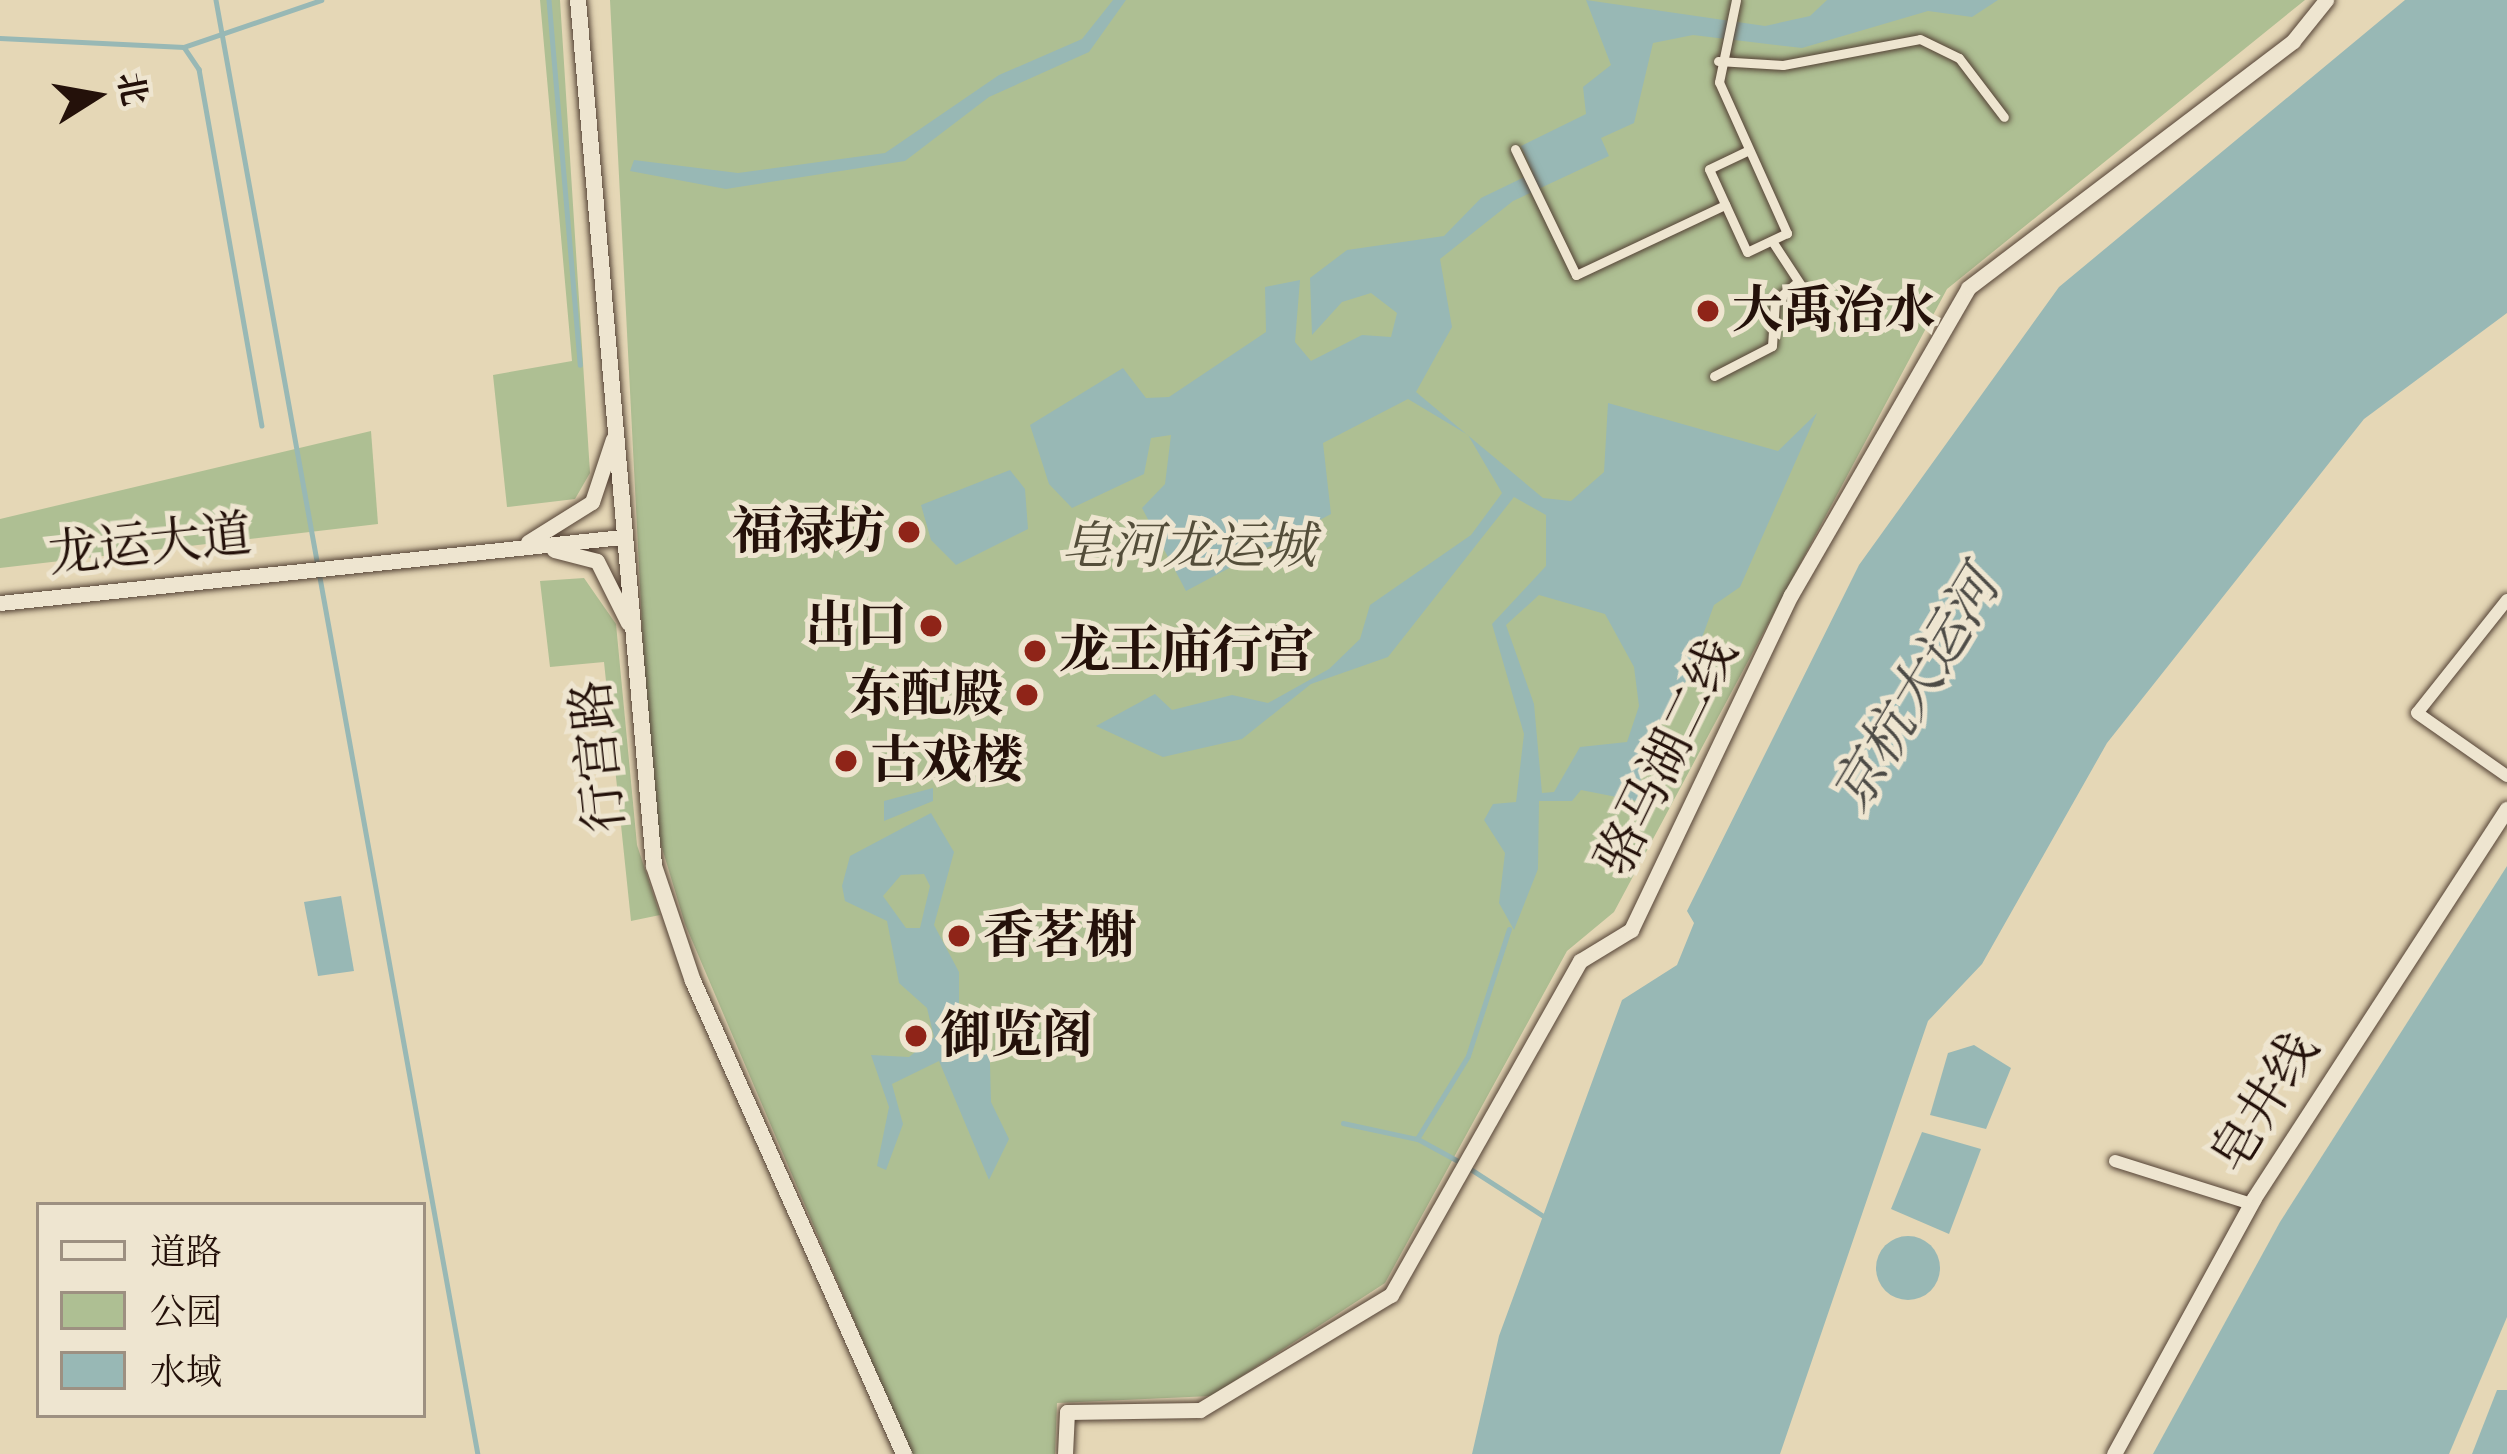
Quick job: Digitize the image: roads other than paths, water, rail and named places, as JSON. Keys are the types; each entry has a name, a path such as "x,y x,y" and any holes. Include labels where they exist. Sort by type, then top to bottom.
{"main road":[{"name":"行宫路","path":"578,0 642,807 678,942 904,1454"}],"street":[{"path":"1736,0 1718,62 1749,150 1787,233 1748,252 1709,169 1749,150"},
{"name":"骆马湖二线","path":"1065,1454 1066,1412 1200,1410 1391,1295 1580,961 1631,931 1791,596 1968,288 2293,40 2326,0"},
{"path":"1718,62 1783,65 1919,39 1958,58 2004,117"},
{"path":"1515,148 1576,274 1725,205"},
{"path":"1772,241 1795,284 1821,316"},
{"path":"1714,376 1772,346 1775,301 1795,284"},
{"path":"522,548 592,502 614,436"},
{"name":"龙运大道","path":"0,603 622,537"},
{"path":"522,548 597,561 628,623"},
{"path":"2507,600 2417,713 2507,776"},
{"name":"皂井线","path":"2114,1454 2251,1204 2507,809"},
{"path":"2115,1161 2251,1204"}],"water":[{"path":"1113,0 1126,0 1089,52 989,97 905,161 726,189 630,171 634,160 738,173 885,153 999,75 1082,39"},
{"path":"1586,0 1765,26 1810,16 1827,0 1998,0 1972,17 1928,11 1802,48 1693,35 1653,43 1634,123 1601,138 1609,156 1513,201 1440,259 1452,327 1416,392 1466,434 1408,399 1323,443 1331,514 1186,591 1142,508 1165,484 1171,435 1151,438 1144,474 1072,508 1049,484 1030,425 1123,368 1146,398 1169,397 1266,332 1265,287 1300,280 1295,342 1311,361 1362,335 1391,337 1397,313 1371,293 1342,302 1312,335 1310,278 1347,250 1444,236 1481,198 1533,173 1521,146 1586,114 1583,87 1611,65"},
{"name":"京杭大运河","path":"2405,0 2507,0 2507,313 2364,419 2107,743 1982,964 1928,1021 1780,1454 1472,1454 1499,1336 1622,1000 1677,965 1694,923 1687,911 1859,565 2059,287"},
{"path":"1608,403 1778,451 1817,413 1740,587 1714,605 1676,708 1648,738 1637,801 1581,790 1572,801 1539,801 1538,869 1514,930 1499,903 1505,853 1484,820 1493,804 1516,802 1524,734 1492,624 1546,566 1546,515 1514,497 1388,657 1311,684 1242,739 1163,757 1096,726 1155,694 1172,710 1232,695 1268,703 1329,669 1360,639 1370,605 1471,535 1502,493 1468,436 1543,498 1571,501 1604,472","holes":["1539,595 1605,614 1634,667 1639,706 1627,742 1580,747 1554,792 1542,793 1534,704 1506,625"]},
{"path":"1010,470 1025,489 1028,529 956,565 931,540 921,505"},
{"path":"933,788 933,801 884,821 884,801"},
{"path":"931,813 954,852 934,925 959,972 959,1007 989,1026 991,1102 1009,1139 989,1180 939,1061 892,1084 903,1124 886,1170 877,1166 889,1107 871,1055 909,1057 934,1037 927,1008 899,983 887,921 845,901 842,886 850,856","holes":["924,874 930,886 920,928 906,928 883,896 901,875"]},
{"path":"2507,866 2507,1317 2449,1454 2153,1454 2280,1222"},
{"path":"341,896 354,971 318,976 304,902"},
{"path":"1974,1045 2011,1068 1986,1129 1930,1115 1948,1053"},
{"path":"1922,1132 1981,1149 1949,1234 1891,1209"},
{"path":"1908,1236 1930,1246 1940,1268 1930,1290 1908,1300 1886,1290 1876,1268 1886,1246"},
{"path":"2497,1390 2507,1390 2507,1454 2472,1454"}],"waterway":[{"path":"216,0 478,1454"},
{"path":"0,38 184,47 321,0"},
{"path":"549,0 580,365"},
{"path":"184,47 199,69 262,425"},
{"path":"1459,1162 1417,1139 1468,1056 1509,929"},
{"path":"1343,1123 1417,1139"},
{"path":"1469,1168 1545,1217"}],"place":[{"name":"大禹治水","path":"1708,311"},
{"name":"福禄坊","path":"909,532"},
{"name":"出口","path":"931,626"},
{"name":"龙王庙行宫","path":"1035,651"},
{"name":"东配殿","path":"1027,695"},
{"name":"古戏楼","path":"846,761"},
{"name":"香茗榭","path":"959,936"},
{"name":"御览阁","path":"916,1036"}],"park label":[{"name":"皂河龙运城","path":"1188,547"}]}
